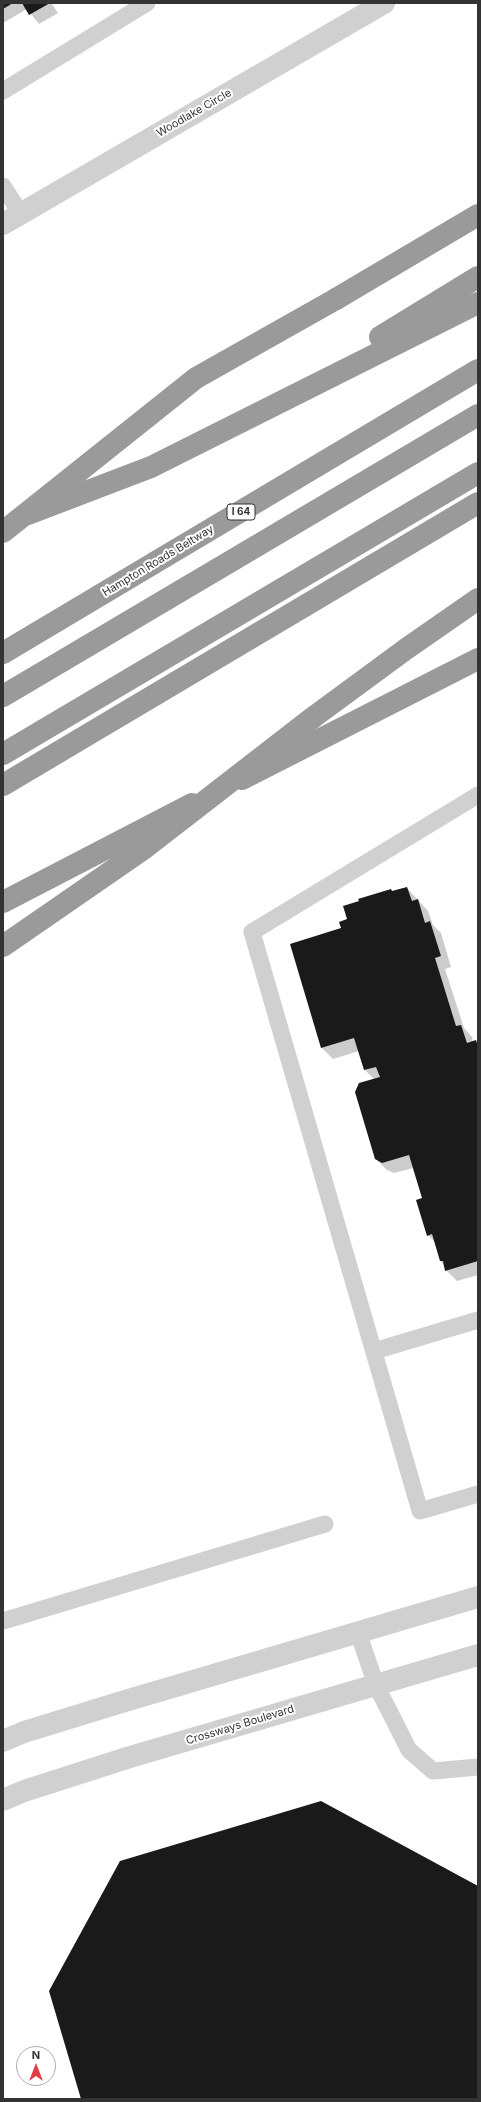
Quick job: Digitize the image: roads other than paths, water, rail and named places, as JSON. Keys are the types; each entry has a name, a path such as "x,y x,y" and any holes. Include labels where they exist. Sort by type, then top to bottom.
{"highway":[{"path":"3,532 196,378 336,299 478,214"},
{"path":"248,418 478,277"},
{"path":"3,524 151,467 478,302"},
{"name":"Hampton Roads Beltway","path":"3,653 478,370"},
{"path":"3,696 478,415"},
{"path":"3,754 478,473"},
{"path":"3,786 478,503"},
{"path":"3,946 142,850 315,716 406,649 478,599"},
{"path":"3,902 478,659"}],"street":[{"name":"Woodlake Circle","path":"12,219 384,3"},
{"path":"3,1741 24,1732 118,1703 478,1597"},
{"name":"Crossways Boulevard","path":"3,1800 130,1757 478,1654"}],"lane":[{"path":"3,90 147,3"},
{"path":"3,186 12,219"},
{"path":"478,794 252,932 420,1511 478,1494"},
{"path":"374,1351 478,1320"},
{"path":"3,1621 325,1524"},
{"path":"358,1632 376,1684 409,1750 433,1771 478,1766"}]}
